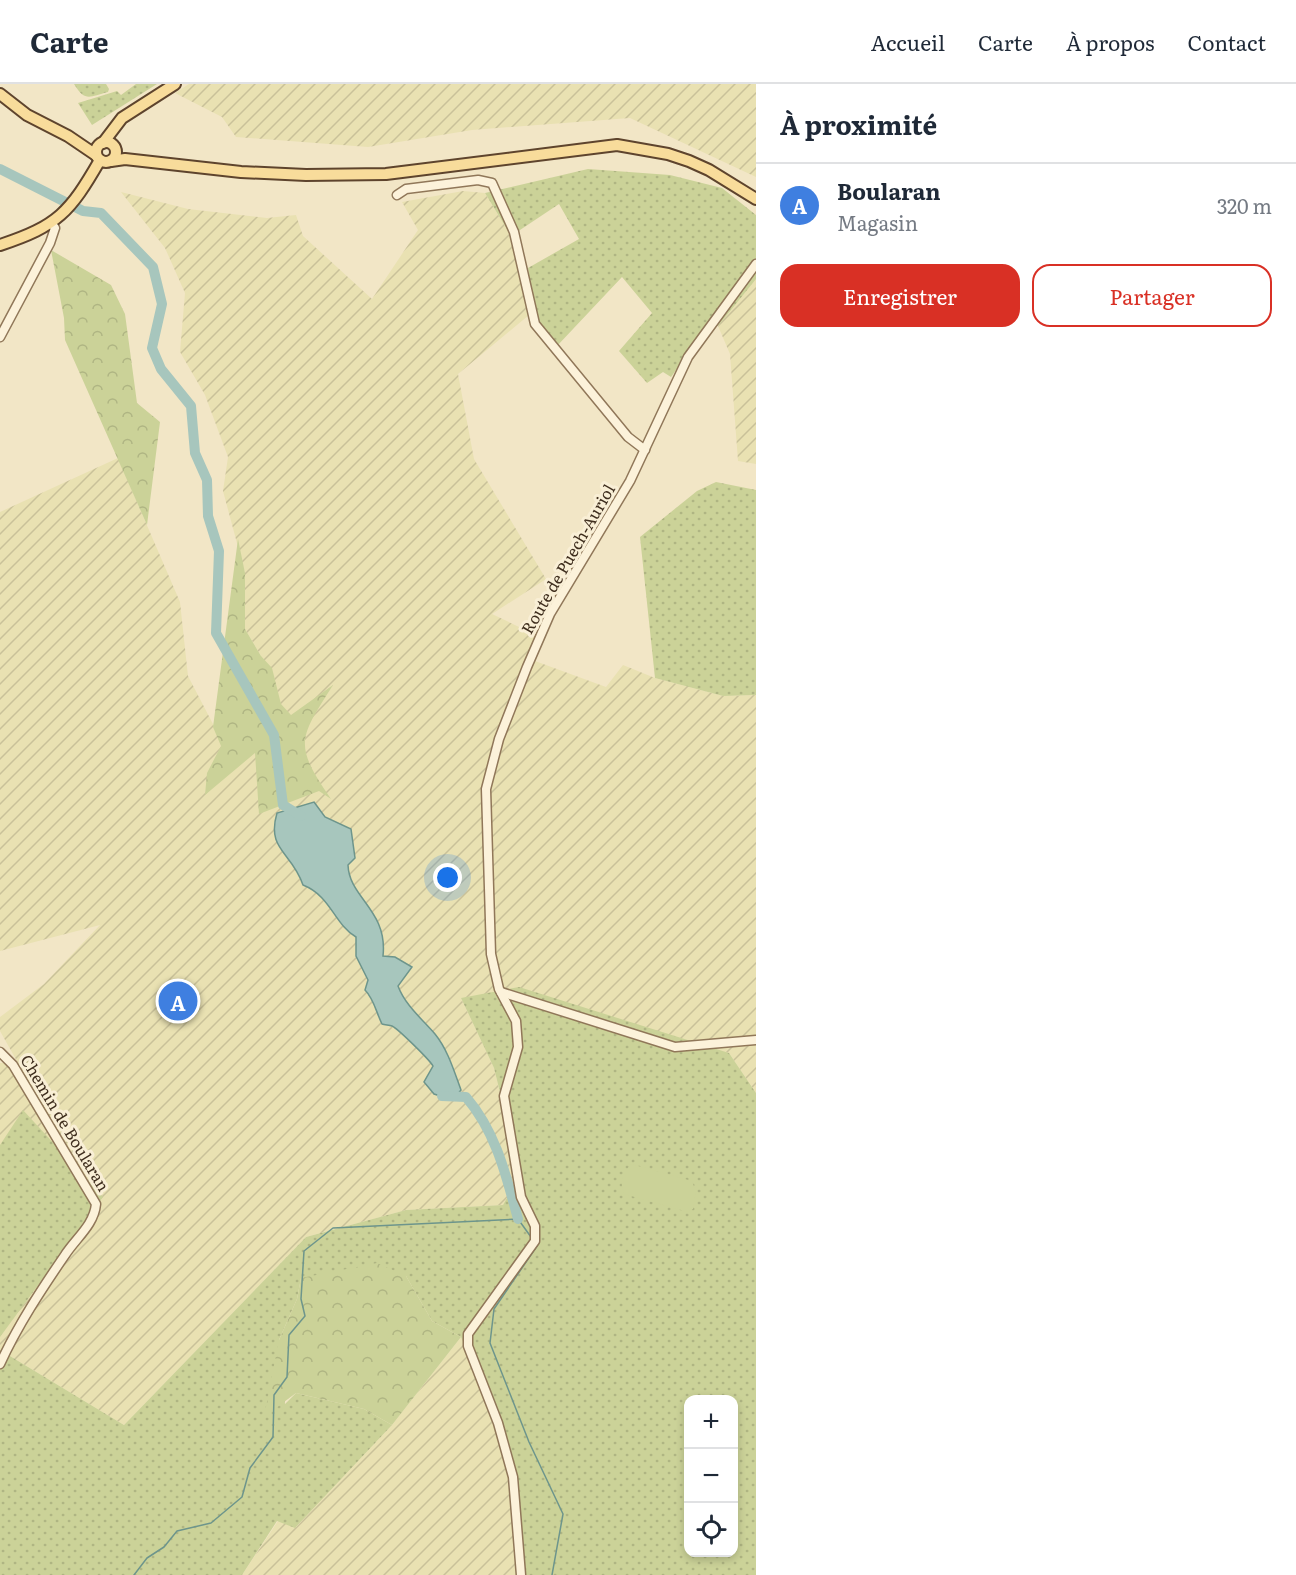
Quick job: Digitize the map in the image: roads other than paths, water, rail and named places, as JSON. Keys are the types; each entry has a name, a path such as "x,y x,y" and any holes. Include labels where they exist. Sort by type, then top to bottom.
{"main road":[{"path":"0,245 52,224 71,206 116,124 175,84"},
{"path":"0,94 27,115 100,150 111,161 155,161 263,173 386,174 485,163 562,150 617,145 668,154 689,161 718,175 756,199"},
{"path":"111,161 117,133 129,115"},
{"path":"100,150 110,143 115,148 155,161"}],"street":[{"path":"397,195 406,189 478,180 492,183 514,232 535,324 628,437 645,450"},
{"path":"0,337 50,243 55,228 52,224"},
{"name":"Route de Puech-Auriol","path":"521,1575 513,1477 498,1424 468,1346 468,1334 534,1243 535,1226 521,1197 504,1096 518,1047 516,1021 501,992 491,954 486,789 499,740 539,638 564,590 610,517 645,450 688,357 756,264"},
{"path":"501,992 668,1045 684,1047 756,1040"},
{"name":"Chemin de Boularan","path":"0,1052 13,1065 96,1204 90,1224 74,1241 27,1312 0,1364"}],"water":[{"path":"314,802 325,817 351,829 355,858 348,865 350,876 380,927 383,956 395,957 412,967 398,986 409,1006 440,1040 447,1054 461,1090 453,1100 434,1094 424,1082 433,1066 395,1028 382,1024 365,990 368,980 356,956 356,937 342,925 320,896 303,885 293,865 277,843 275,825 277,813"}],"waterway":[{"path":"0,169 83,211 101,213 153,267 162,304 152,348 161,369 191,406 195,453 207,480 208,516 219,551 216,633 274,735 283,805 301,816"},
{"path":"442,1096 466,1097 476,1110 499,1155 518,1219"},
{"path":"134,1575 147,1558 164,1547 177,1531 211,1523 242,1497 250,1468 273,1437 274,1395 287,1377 289,1335 305,1316 301,1299 304,1251 333,1228 518,1219 531,1237"},
{"path":"537,1246 494,1309 490,1343 529,1442 563,1514 552,1575"}],"place":[{"name":"Boularan","path":"178,1001"}]}
